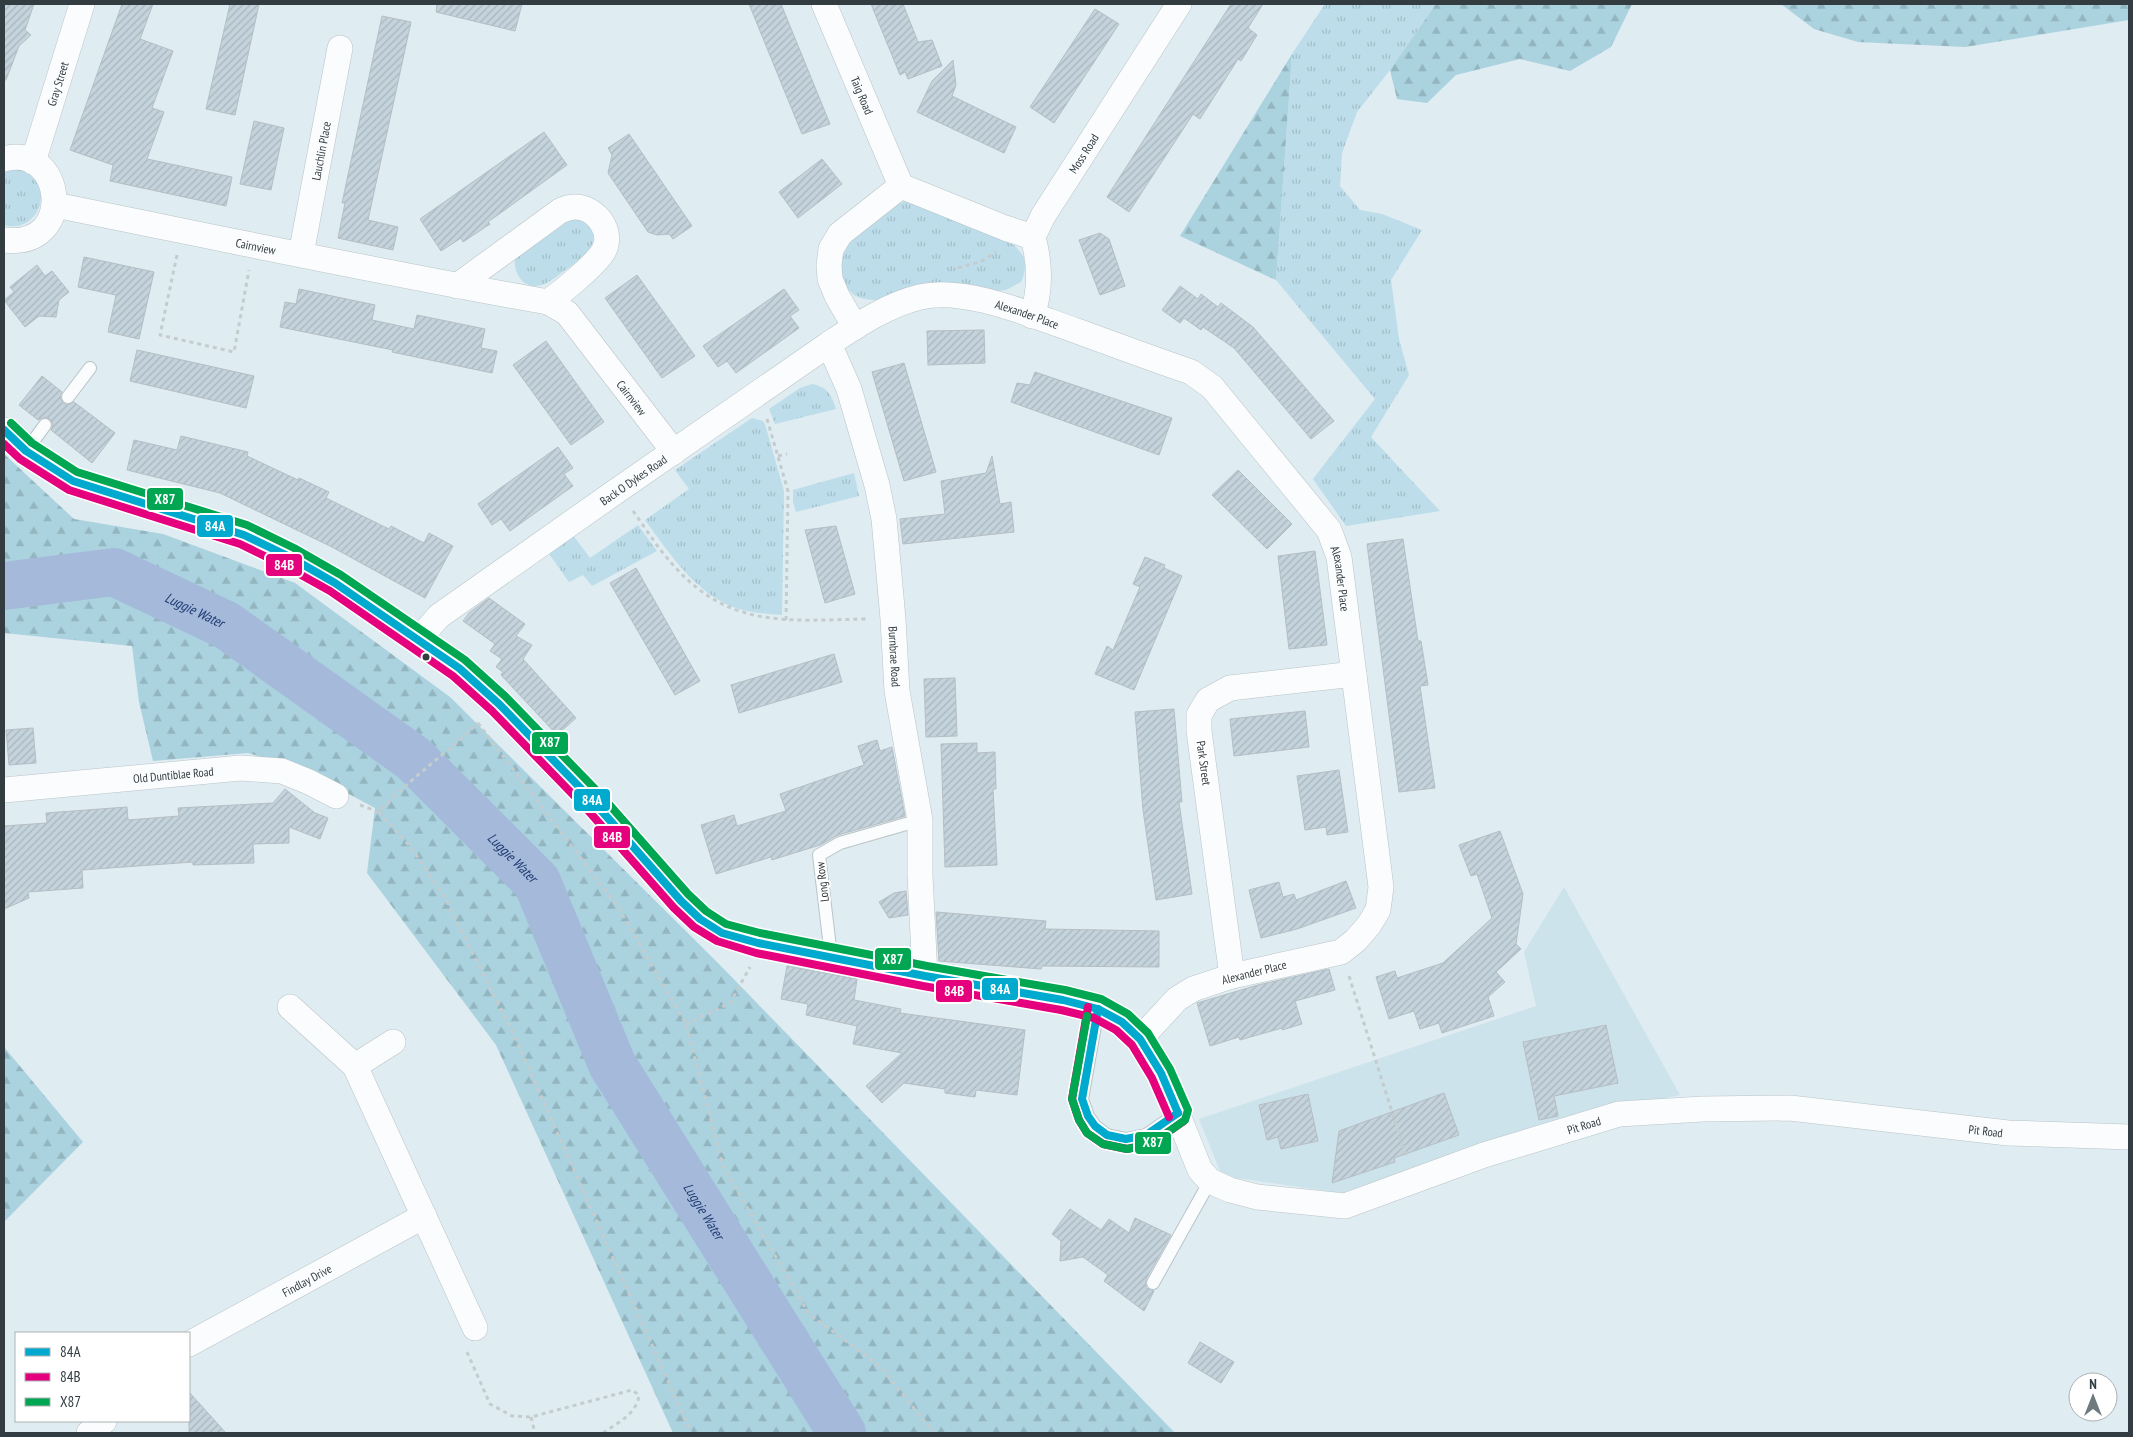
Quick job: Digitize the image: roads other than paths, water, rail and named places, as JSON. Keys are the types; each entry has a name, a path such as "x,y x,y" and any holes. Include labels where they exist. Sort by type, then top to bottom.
{"street":[{"name":"Gray Street","path":"33,162 82,4"},
{"name":"Taig Road","path":"824,4 901,186"},
{"name":"Moss Road","path":"1033,237 1044,216 1179,4"},
{"name":"Lauchlin Place","path":"300,254 340,48"},
{"path":"4,158 21,158 33,162 51,180 55,192 55,205 51,219 42,231 29,239 15,242 4,240"},
{"path":"855,327 837,296 830,279 828,265 831,249 840,234 901,186 1005,228 1033,237 1039,259 1038,293 1032,316"},
{"name":"Cairnview","path":"55,205 456,286 548,302 567,312 674,452"},
{"path":"456,286 560,211 574,207 594,213 601,220 605,230 606,241 603,251 565,289 548,302"},
{"name":"Alexander Place","path":"855,327 898,305 921,297 950,296 976,299 1032,316 1191,372 1212,387 1328,530 1339,557 1381,887 1378,910 1369,925 1356,940 1341,952 1232,976 1192,988 1176,999 1140,1039"},
{"name":"Back O Dykes Road","path":"418,640 439,616 855,327"},
{"name":"Burnbrae Road","path":"829,344 850,389 878,485 884,519 897,691 920,820 920,875 925,976"},
{"path":"4,430 26,451 73,481 244,535 290,557 335,583 458,668 499,704 592,800 681,901 700,919 722,933 758,943 925,976 1063,1000 1098,1009 1122,1022 1140,1039 1161,1072 1200,1170 1210,1181"},
{"name":"Park Street","path":"1232,976 1200,731 1200,716 1208,700 1230,688 1354,674"},
{"name":"Old Duntiblae Road","path":"4,790 241,768 282,771 336,796"},
{"path":"290,1007 355,1066 474,1328"},
{"path":"355,1066 393,1042"},
{"name":"Pit Road","path":"1210,1181 1230,1190 1257,1197 1344,1206 1484,1155 1619,1114 1638,1113 1790,1108 2008,1133 2129,1137"},
{"name":"Findlay Drive","path":"190,1343 424,1216"},
{"path":"89,1433 103,1422"}],"lane":[{"path":"68,397 90,368"},
{"path":"26,451 45,426"},
{"name":"Long Row","path":"830,956 819,855 840,843 920,820"},
{"path":"1098,1009 1082,1099 1088,1116 1095,1126 1107,1135 1126,1139 1146,1135 1178,1114"},
{"path":"1153,1283 1210,1181"}],"waterway":[{"name":"Luggie Water","path":"4,586 114,572 226,625 414,759 537,882 612,1064 842,1433"}]}
